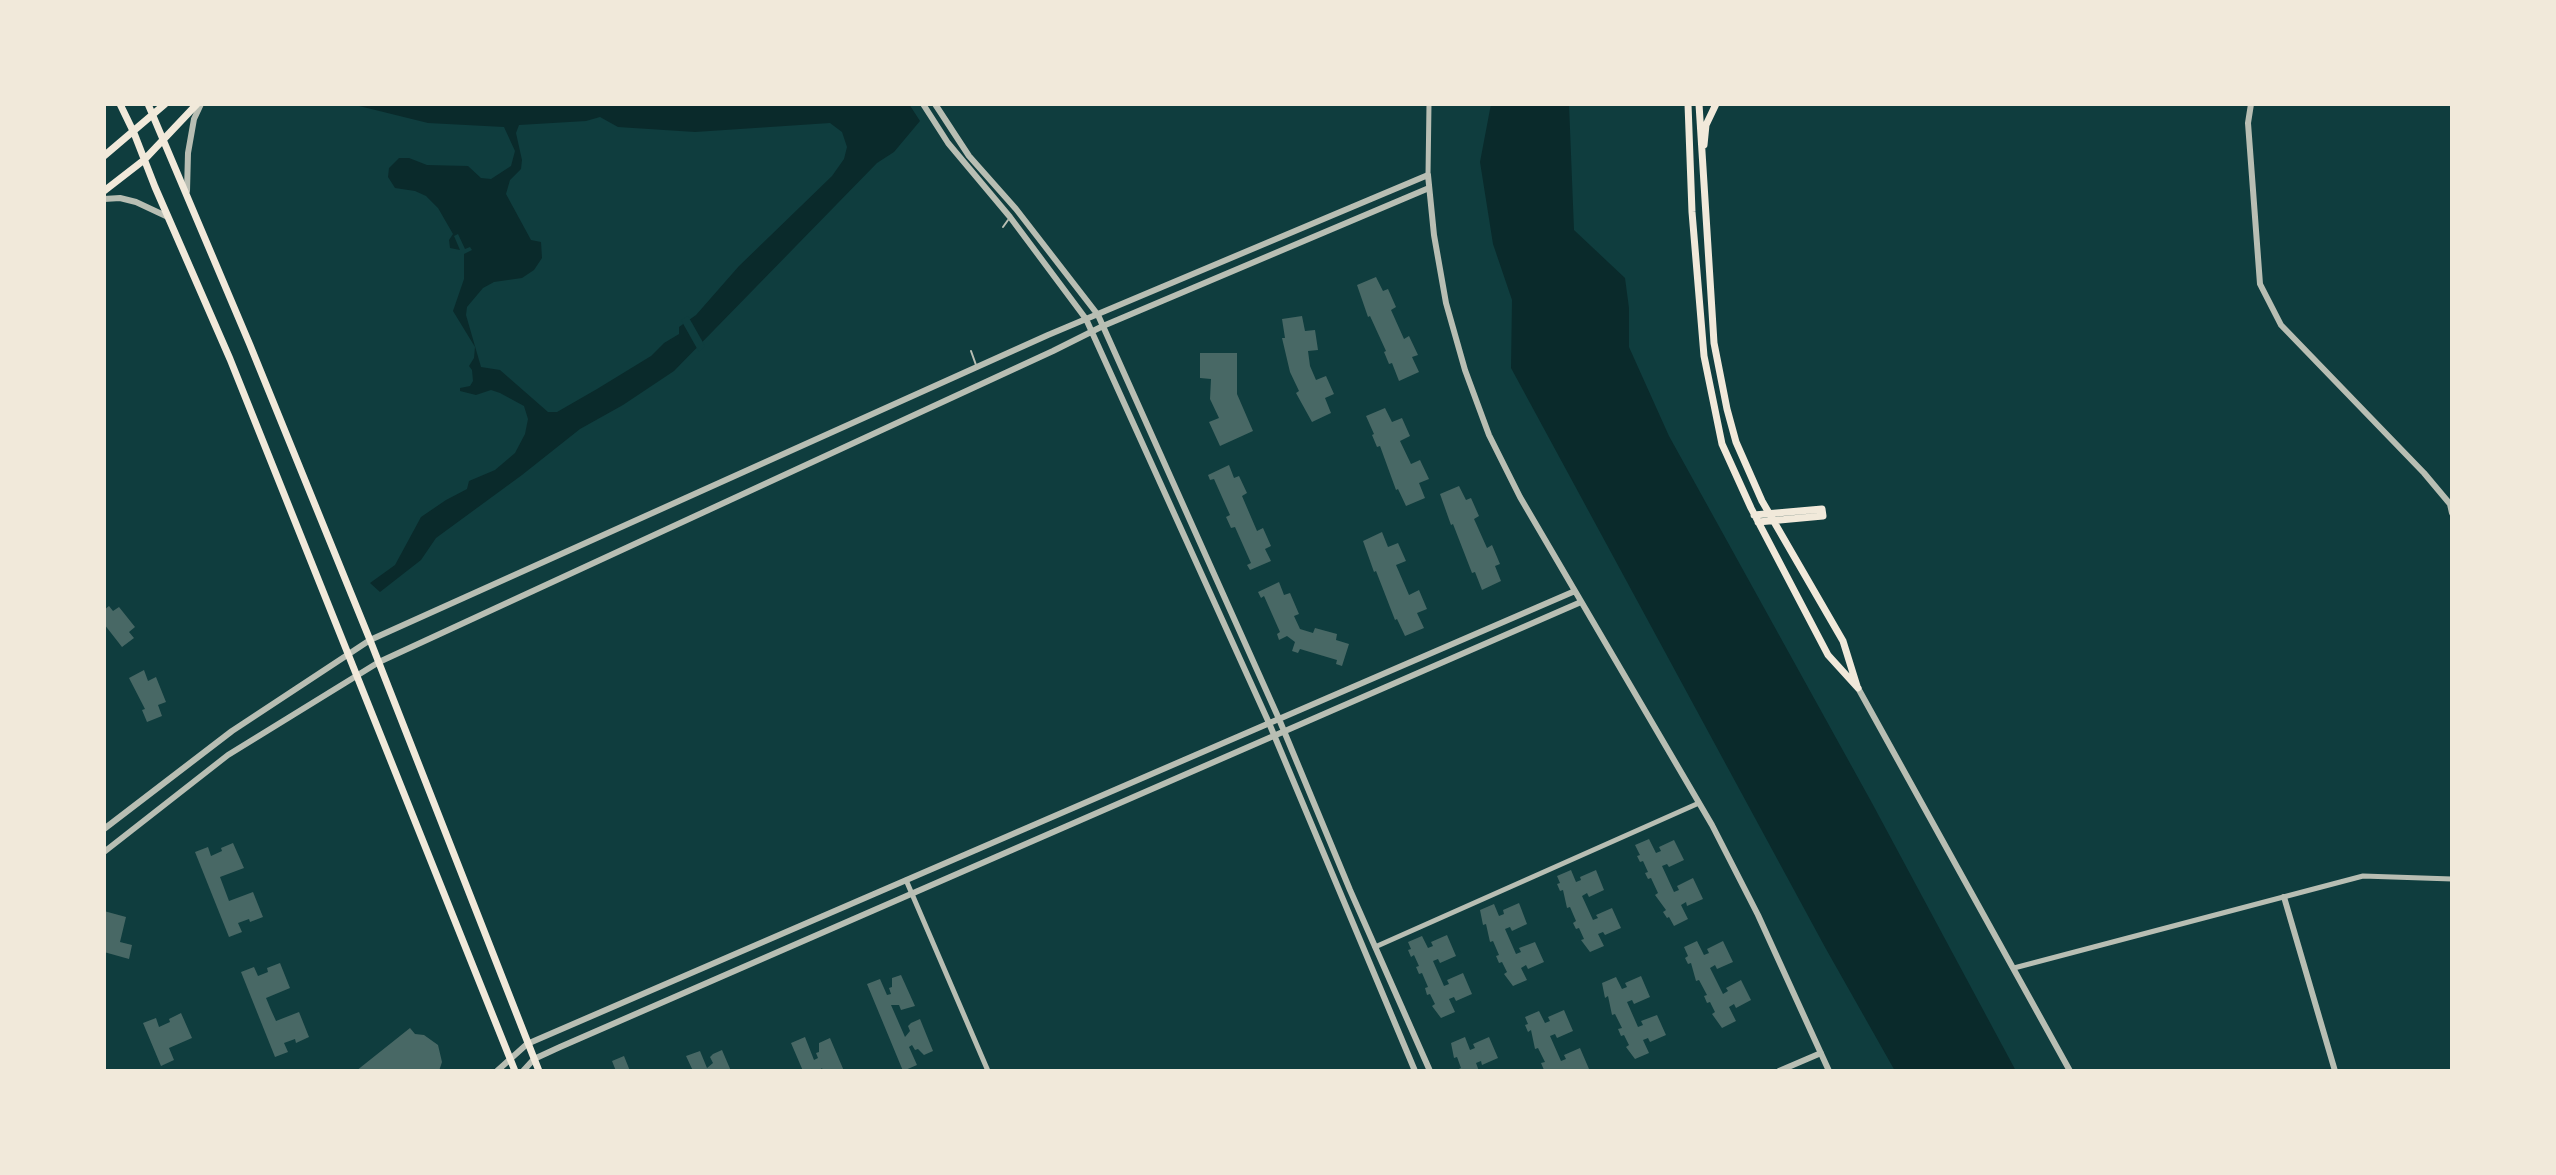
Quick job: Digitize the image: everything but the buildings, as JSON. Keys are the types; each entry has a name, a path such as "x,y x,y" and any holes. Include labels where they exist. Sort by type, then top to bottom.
{"main road":[{"path":"120,104 170,218 515,1071"},
{"path":"148,104 379,662 539,1071"},
{"path":"104,156 165,104"},
{"path":"104,191 144,160 199,104"},
{"path":"1688,104 1692,212 1704,356 1722,444 1756,518 1828,655 1858,688"},
{"path":"1699,104 1714,343 1727,409 1736,442 1771,517 1843,641 1858,688"},
{"path":"1702,167 1706,125 1716,104"},
{"path":"1756,518 1823,516 1822,509 1771,517"}],"street":[{"path":"186,195 188,153 199,104"},
{"path":"923,104 948,143 1010,217 1086,319 1275,736 1415,1071"},
{"path":"1429,104 1428,175 1434,235 1446,303 1476,403 1520,497 1699,803 1747,892 1829,1071"},
{"path":"2251,104 2248,123 2260,284 2281,325 2424,473 2450,504 2452,513"},
{"path":"937,107 969,156 1016,209 1098,315 1279,719 1430,1071"},
{"path":"104,829 232,731 370,640 1086,319 1428,175"},
{"path":"104,852 228,755 379,662 1103,326 1429,188"},
{"path":"104,199 120,198 136,202 170,218"},
{"path":"497,1071 527,1044 1575,591"},
{"path":"523,1071 534,1059 1581,602"},
{"path":"1858,688 2070,1071"},
{"path":"1375,947 1699,803"},
{"path":"2014,968 2363,876 2452,879"},
{"path":"906,880 988,1071"},
{"path":"2284,897 2335,1071"},
{"path":"1779,1071 1821,1053"}],"lane":[{"path":"1003,227 1016,209"},
{"path":"971,351 977,367"}],"water":[{"path":"351,104 909,104 920,121 894,152 877,163 674,371 580,429 436,538 421,560 380,592 370,583 395,565 421,517 467,489 469,481 495,470 515,453 525,434 528,419 524,406 500,393 491,390 476,395 460,391 473,381 469,366 475,347 453,311 464,279 464,254 472,250 470,247 465,249 458,234 454,236 460,250 450,248 449,240 453,234 438,208 426,196 395,188 388,177 389,168 399,158 409,158 427,165 468,166 481,178 491,179 511,166 515,151 504,127 428,123","holes":["600,117 618,127 695,132 830,123 842,132 847,147 844,159 832,176 739,266 696,315 679,327 679,334 651,356 597,389 557,412 548,412 500,370 481,367 466,315 467,307 483,288 494,282 522,278 534,270 542,258 541,242 531,240 506,194 510,180 521,169 516,133 519,125 586,121"]},
{"path":"1491,104 1569,104 1574,230 1625,278 1629,347 1669,436 2016,1071 1895,1071 1826,949 1511,368 1512,300 1493,244 1480,162"}],"pier":[{"path":"688,316 705,346 699,352 681,320"}]}
